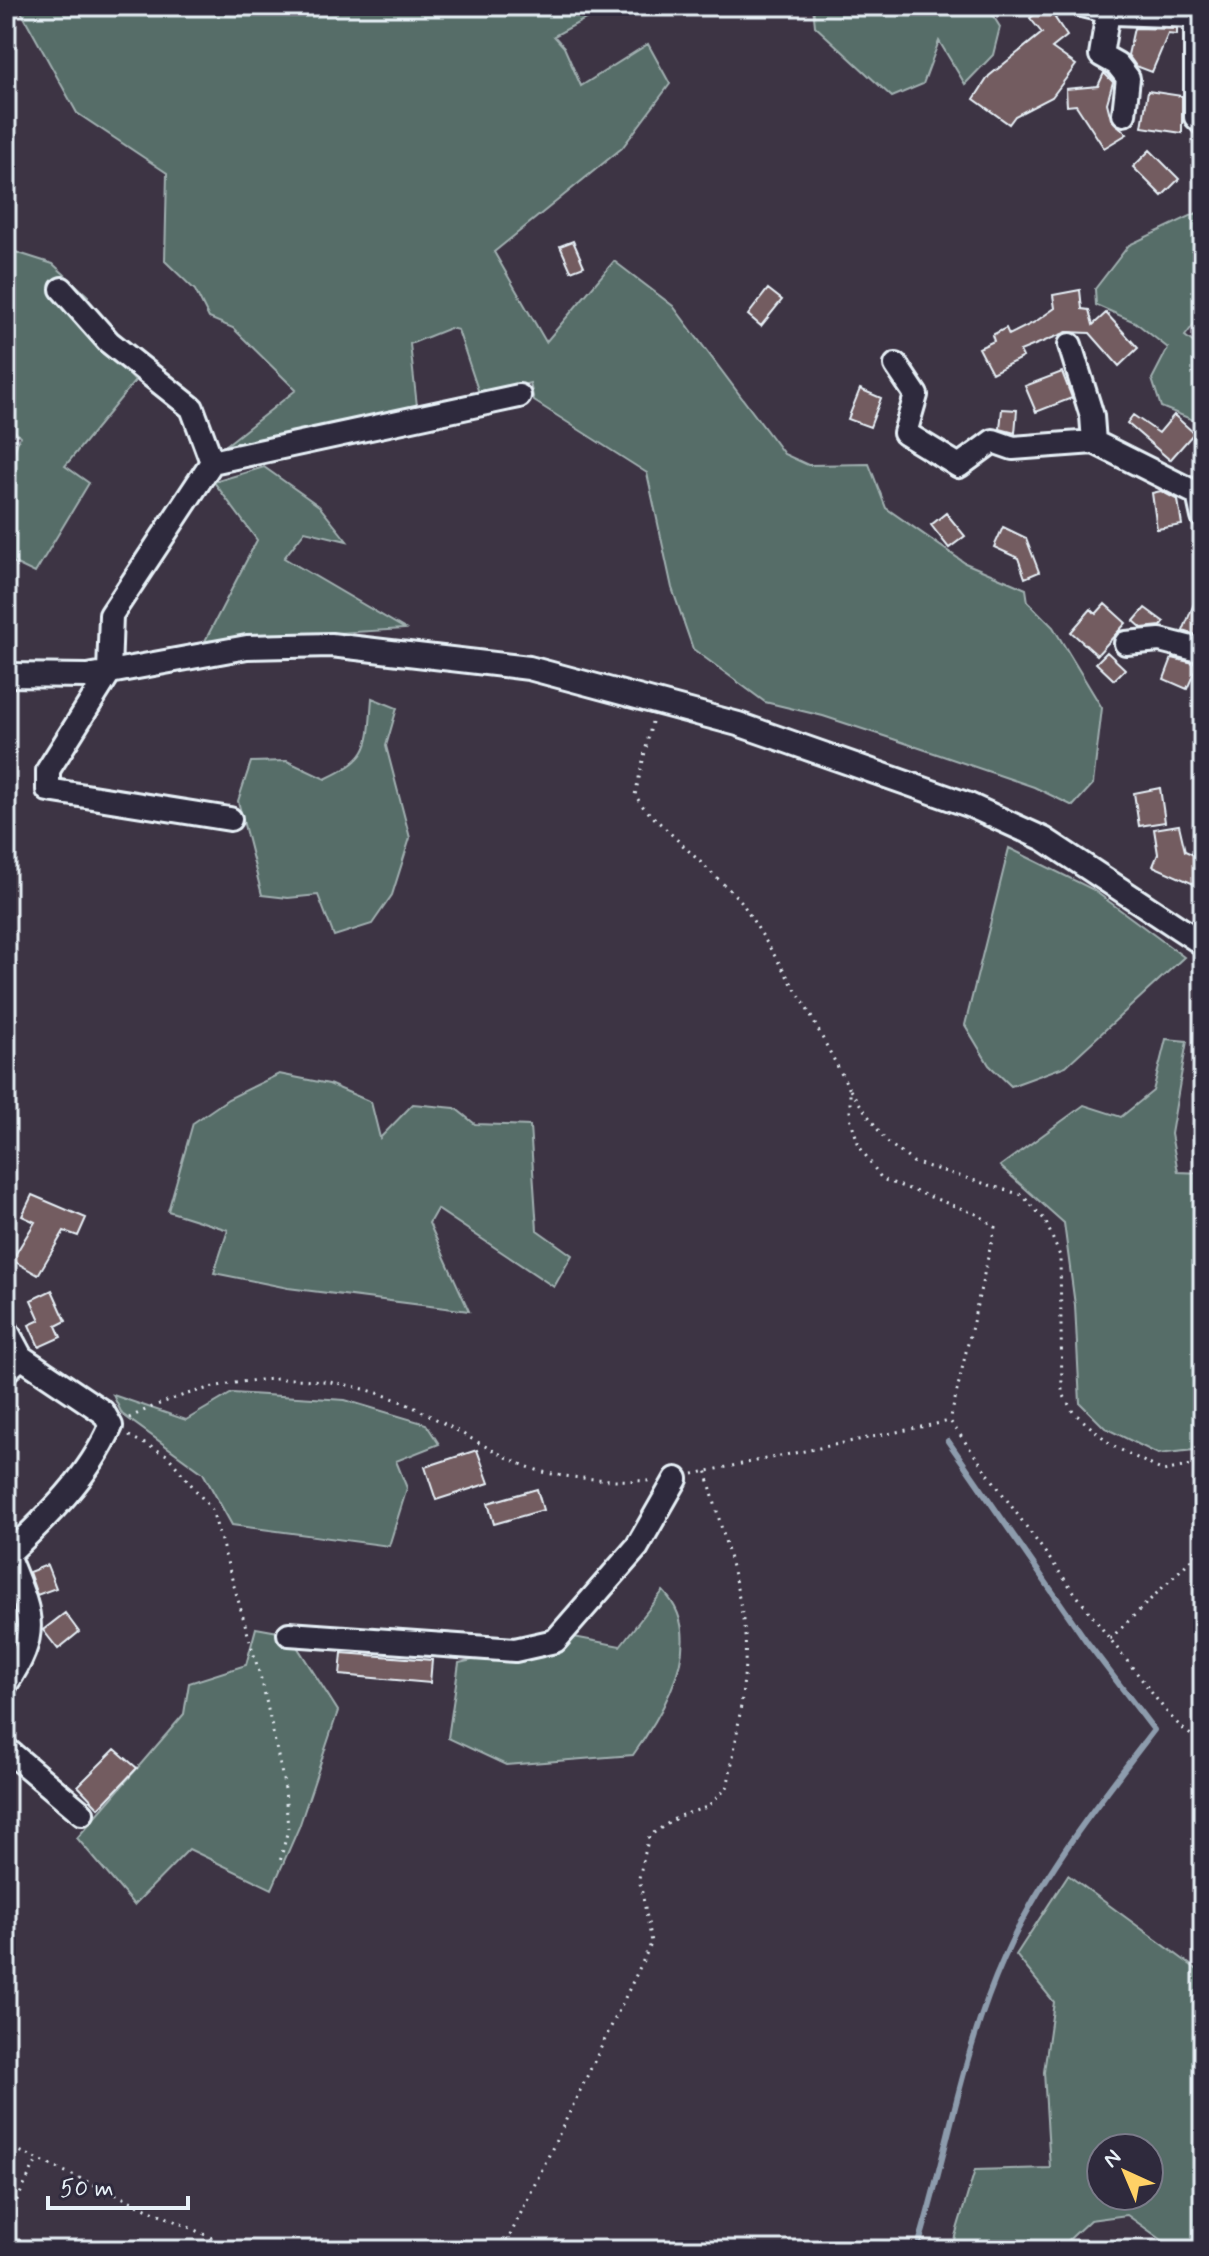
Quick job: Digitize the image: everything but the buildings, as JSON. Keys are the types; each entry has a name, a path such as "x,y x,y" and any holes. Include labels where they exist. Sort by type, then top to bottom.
{"street":[{"path":"1085,6 1108,12 1196,11 1196,117 1203,124"},
{"path":"1108,12 1101,55 1117,64 1128,78 1124,114"},
{"path":"62,289 109,342 192,408 212,462"},
{"path":"1070,345 1092,416 1094,442"},
{"path":"896,365 916,395 905,433 959,466 993,441 1013,448 1094,442 1200,490 1203,517"},
{"path":"230,819 48,790 48,770 109,673 111,615 212,462 519,396"},
{"path":"1126,643 1160,640 1203,651"},
{"path":"6,675 109,673 247,647 331,645 529,668 738,724 969,805 1044,839 1203,944"},
{"path":"6,1329 14,1364 103,1412 111,1426 100,1451 49,1516 6,1554 31,1616 26,1655 6,1684"},
{"path":"289,1634 515,1650 555,1641 637,1547 676,1479"},
{"path":"6,1749 82,1813"}],"path":[{"path":"656,703 635,795 644,808 741,901 805,1005 850,1090 886,1141 913,1162 1022,1195 1045,1220 1060,1256 1062,1392 1073,1412 1113,1446 1163,1471 1203,1463"},
{"path":"850,1090 850,1117 859,1146 882,1179 979,1215 995,1227 950,1421 1110,1639 1172,1716 1191,1737 1203,1742"},
{"path":"111,1426 171,1396 241,1380 328,1380 407,1404 545,1472 609,1480 676,1479 706,1469 950,1421"},
{"path":"111,1426 167,1455 212,1510 263,1686 285,1789 288,1829 280,1862"},
{"path":"503,2250 652,1942 639,1878 649,1836 679,1816 707,1807 727,1788 745,1641 740,1595 728,1563 706,1469"},
{"path":"1110,1639 1203,1548"},
{"path":"1203,2085 1203,2091"},
{"path":"6,2145 239,2250"},
{"path":"6,2222 37,2160"}],"green space":[{"path":"18,6 609,6 554,36 564,47 581,86 648,44 670,84 622,148 494,252 546,342 614,261 673,306 784,454 808,465 869,464 886,508 965,563 1026,589 1028,602 1053,627 1102,708 1093,784 1073,806 1034,787 893,739 823,716 765,702 693,649 672,588 647,473 534,401 530,383 480,396 458,330 450,328 410,344 417,406 225,446 296,390 233,328 209,318 195,290 165,261 167,173 77,113"},
{"path":"813,6 987,6 1000,27 993,55 965,84 939,41 923,84 892,97 815,26"},
{"path":"1203,210 1203,312 1185,336 1203,350 1203,424 1161,407 1152,379 1168,348 1135,322 1096,305 1095,289 1129,245"},
{"path":"6,249 53,264 88,296 82,326 135,381 65,466 89,483 35,573 6,559 6,474 20,436 6,424"},
{"path":"264,467 319,506 347,541 305,531 284,558 405,629 205,641 257,540 214,482"},
{"path":"372,698 397,708 386,746 410,838 392,895 372,924 334,936 318,895 288,898 262,895 238,801 251,762 287,761 325,779 352,764 365,749"},
{"path":"1009,848 1092,889 1184,957 1066,1066 1011,1086 989,1065 965,1025"},
{"path":"1166,1039 1187,1041 1171,1134 1178,1172 1203,1173 1203,1449 1158,1454 1105,1428 1080,1403 1075,1305 1064,1223 1000,1166 1084,1105 1121,1117 1153,1091"},
{"path":"279,1074 329,1084 371,1102 380,1138 413,1104 455,1108 475,1124 530,1126 537,1230 572,1255 554,1287 437,1209 429,1223 469,1311 288,1288 214,1273 228,1230 168,1211 193,1123 228,1099"},
{"path":"232,1393 345,1400 426,1424 439,1444 396,1461 407,1488 389,1546 232,1525 203,1473 122,1414 113,1395 186,1420"},
{"path":"663,1591 676,1610 682,1630 682,1652 668,1697 633,1755 506,1765 448,1738 459,1663 574,1637 620,1646"},
{"path":"256,1628 289,1634 338,1711 299,1827 272,1889 189,1849 134,1905 77,1838 184,1714 189,1683 246,1665"},
{"path":"1068,1875 1203,1974 1203,2250 1176,2250 1127,2215 1090,2220 1058,2250 962,2250 953,2243 975,2170 1050,2168 1044,2072 1054,2002 1016,1955"}],"waterway":[{"path":"917,2250 977,2029 1004,1958 1053,1868 1154,1730 1087,1642 948,1441"}]}
